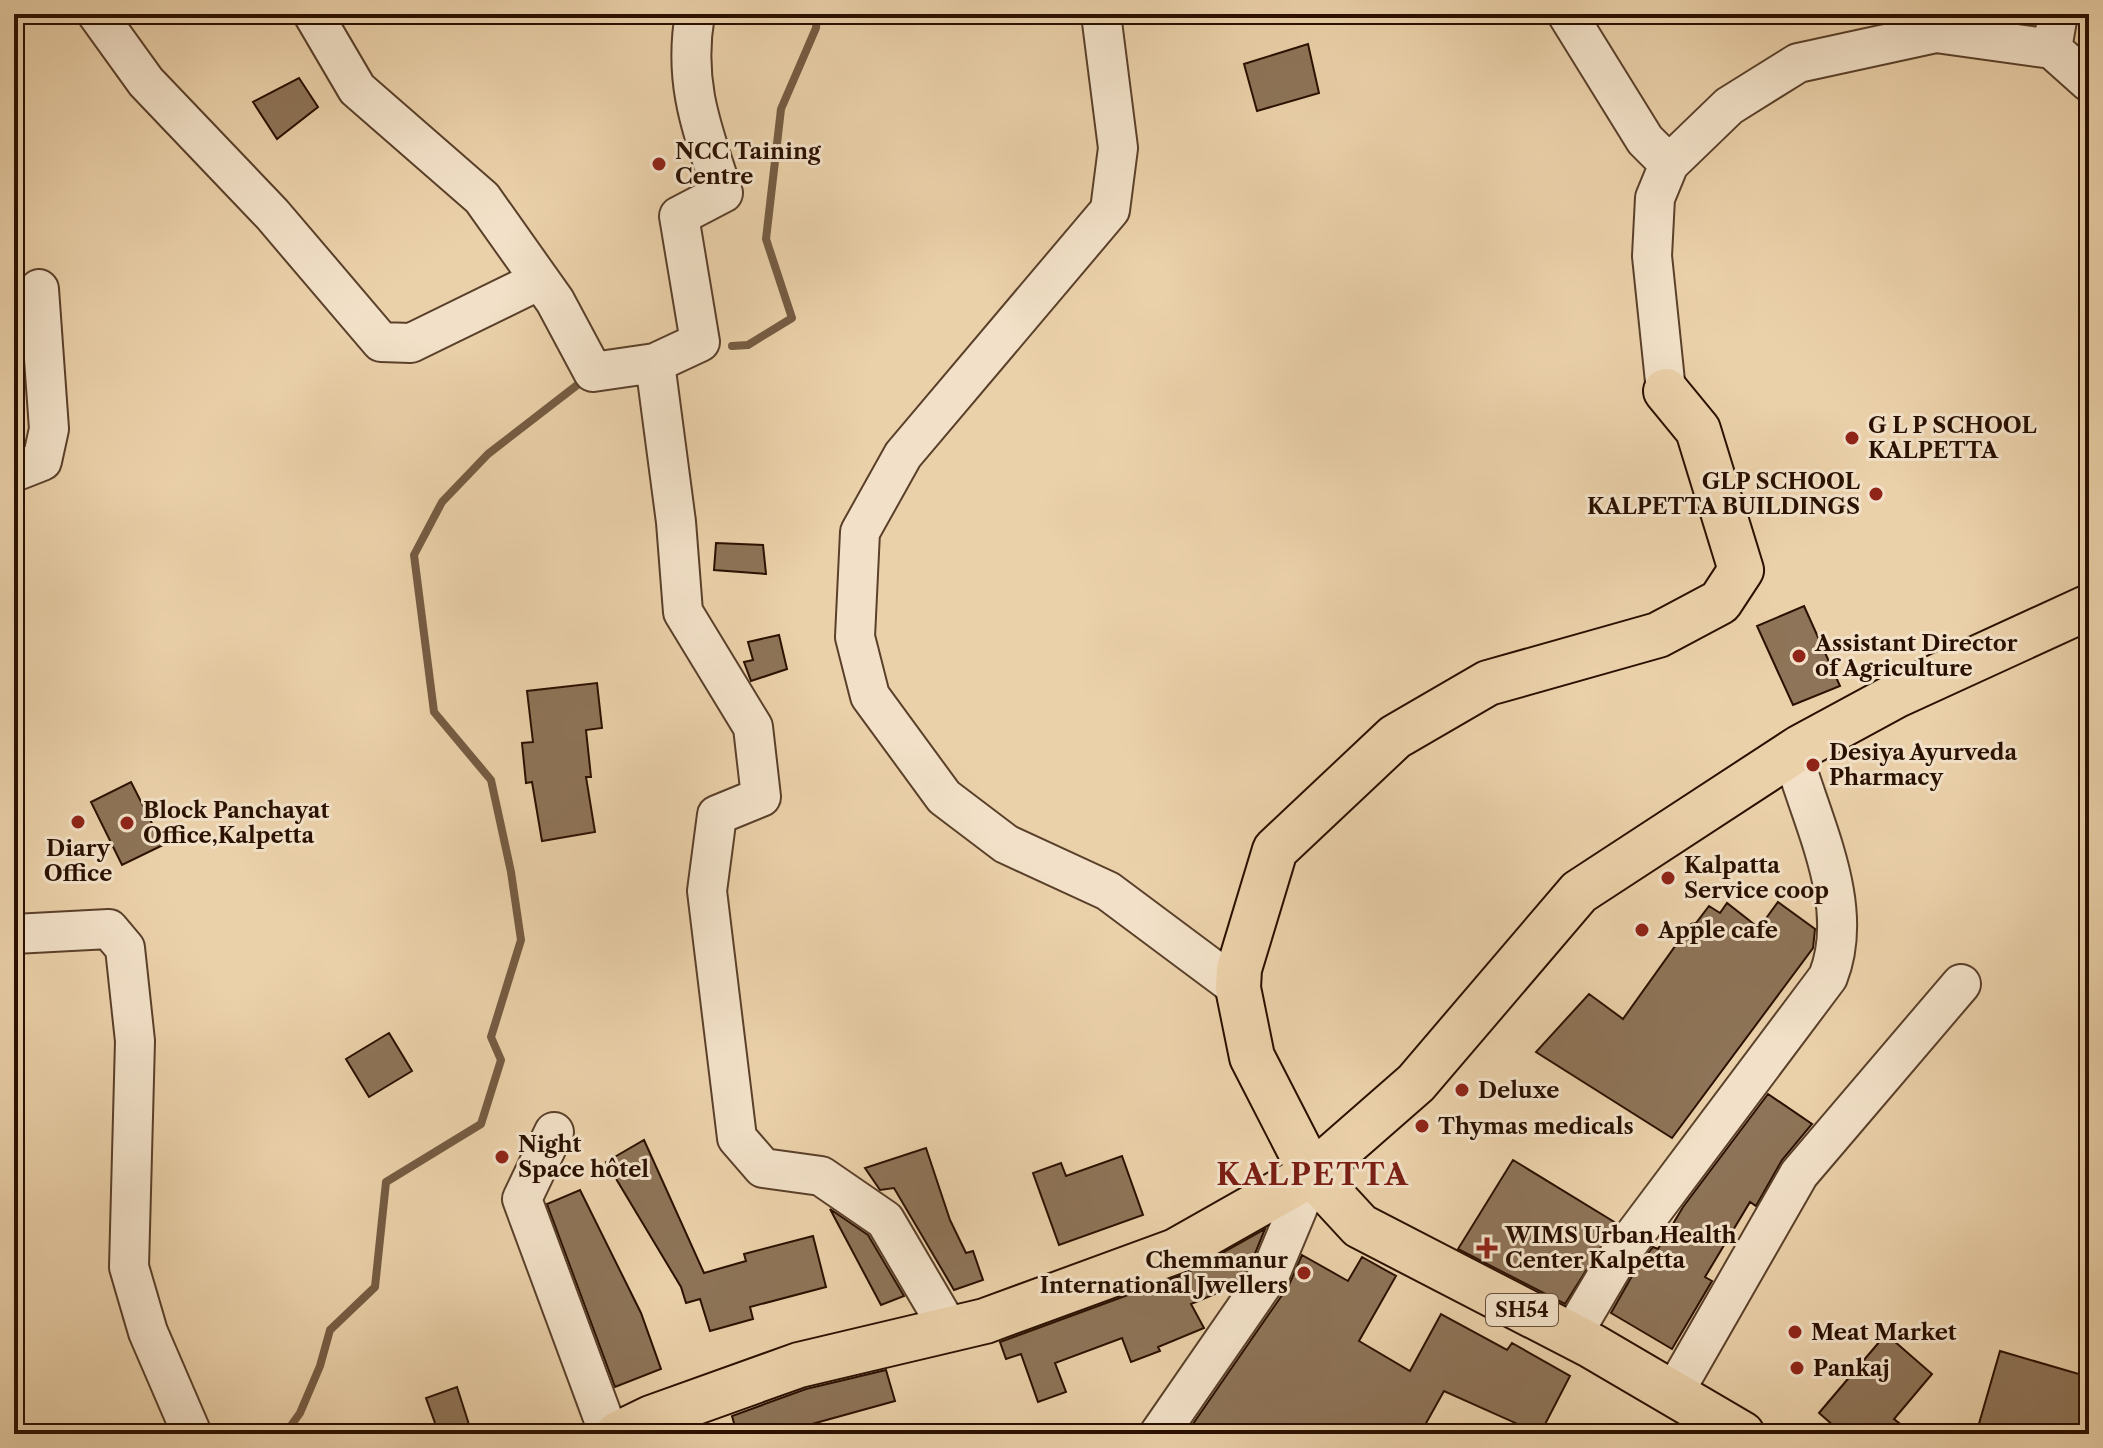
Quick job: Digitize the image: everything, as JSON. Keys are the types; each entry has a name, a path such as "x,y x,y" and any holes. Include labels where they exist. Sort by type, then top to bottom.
{"main road":[{"path":"1312,1174 1252,1057 1238,988 1239,969 1275,850 1395,737 1488,683 1658,635 1720,602 1741,570 1698,430 1666,391"},
{"path":"618,1434 651,1418 799,1365 985,1321 1176,1251 1312,1174 1416,1083 1579,892 1790,755 1897,695 2089,607"},
{"name":"SH54","path":"1312,1174 1360,1226 1572,1335 1742,1434"}],"street":[{"path":"97,14 146,82 272,214 381,342 411,343 540,280"},
{"path":"313,14 357,89 482,198 540,280 593,372 655,363 700,342 679,216 723,193 695,109 688,51 695,14"},
{"path":"1101,14 1118,148 1110,210 903,455 860,532 855,637 870,696 944,797 1006,844 1108,891 1238,988"},
{"path":"1567,14 1645,140 1669,164"},
{"path":"1666,391 1652,256 1655,198 1669,164 1729,106 1798,63 1936,33 2055,32 2089,82"},
{"path":"14,472 42,461 49,429 39,289"},
{"path":"655,363 676,522 683,612 753,727 761,797 717,815 707,891 737,1138 763,1168 821,1176 885,1220 949,1329"},
{"path":"1572,1335 1618,1257 1828,977 1835,958 1836,894 1790,755"},
{"path":"14,934 109,929 125,948 135,1041 129,1267 148,1332 192,1434"},
{"path":"1673,1394 1799,1174 1961,984"},
{"path":"554,1132 522,1199 609,1434"},
{"path":"1159,1434 1271,1272 1312,1174"}],"building":[{"path":"1308,44 1319,93 1257,111 1244,64"},
{"path":"299,78 318,107 277,139 253,102"},
{"path":"716,543 763,545 766,574 714,570"},
{"name":"Assistant Director of Agriculture","path":"1804,606 1840,686 1793,705 1757,626"},
{"path":"779,635 787,669 751,681 744,662 753,660 748,642"},
{"path":"597,683 602,728 586,730 591,777 586,777 595,832 542,841 532,782 526,783 522,743 533,742 527,691"},
{"name":"Block Panchayat Office,Kalpetta","path":"131,782 163,845 122,865 91,802"},
{"path":"1778,902 1815,929 1813,948 1672,1138 1536,1052 1589,994 1623,1019 1691,924 1696,923 1709,906 1720,913 1727,903 1759,928"},
{"path":"389,1033 412,1071 369,1097 346,1059"},
{"path":"1768,1094 1812,1124 1782,1160 1756,1206 1750,1202 1705,1277 1712,1281 1672,1349 1611,1313 1636,1269 1653,1247 1658,1249 1683,1207"},
{"path":"644,1140 704,1273 746,1261 744,1254 813,1236 826,1287 750,1307 753,1319 710,1331 700,1299 686,1303 681,1287 606,1162"},
{"path":"926,1148 950,1220 966,1253 973,1251 983,1280 954,1290 894,1188 880,1190 865,1168"},
{"path":"1122,1156 1143,1215 1059,1245 1033,1173 1061,1163 1066,1176"},
{"path":"1513,1160 1616,1223 1565,1304 1458,1249"},
{"path":"580,1190 641,1313 661,1369 615,1387 547,1204"},
{"path":"830,1209 868,1235 904,1296 881,1305"},
{"path":"1265,1229 1252,1261 1234,1286 1191,1304 1204,1328 1158,1347 1160,1351 1131,1362 1122,1338 1055,1363 1066,1392 1038,1402 1021,1354 1006,1359 1000,1342 1185,1274"},
{"path":"1302,1255 1348,1281 1362,1257 1396,1276 1359,1341 1410,1371 1441,1314 1507,1350 1512,1343 1570,1376 1540,1434 1444,1391 1420,1434 1186,1434 1289,1285"},
{"path":"1886,1334 1932,1374 1894,1419 1913,1434 1843,1434 1819,1413"},
{"path":"2000,1351 2089,1377 2089,1434 1976,1434"},
{"path":"886,1370 895,1401 776,1434 737,1434 732,1416 806,1389"},
{"path":"457,1387 472,1434 439,1434 426,1398"}],"waterway":[{"path":"732,346 748,345 792,318 766,239 781,109 816,28 817,14"},
{"path":"285,1434 300,1413 320,1366 330,1330 375,1287 386,1182 481,1124 501,1060 491,1037 521,940 511,872 491,780 434,712 414,555 442,502 488,454 585,379"}],"place":[{"name":"NCC Taining Centre","path":"659,164"},
{"name":"G L P SCHOOL KALPETTA","path":"1852,438"},
{"name":"GLP SCHOOL KALPETTA BUILDINGS","path":"1876,494"},
{"name":"Assistant Director of Agriculture","path":"1799,656"},
{"name":"Desiya Ayurveda Pharmacy","path":"1813,765"},
{"name":"Diary Office","path":"78,822"},
{"name":"Block Panchayat Office,Kalpetta","path":"127,823"},
{"name":"Kalpatta Service coop","path":"1668,878"},
{"name":"Apple cafe","path":"1642,930"},
{"name":"Deluxe","path":"1462,1090"},
{"name":"Thymas medicals","path":"1422,1126"},
{"name":"Night Space hôtel","path":"502,1157"},
{"name":"WIMS Urban Health Center Kalpetta","path":"1487,1248"},
{"name":"Chemmanur International Jwellers","path":"1304,1273"},
{"name":"Meat Market","path":"1795,1332"},
{"name":"Pankaj","path":"1797,1368"}],"district":[{"name":"KALPETTA","path":"1313,1175"}]}
